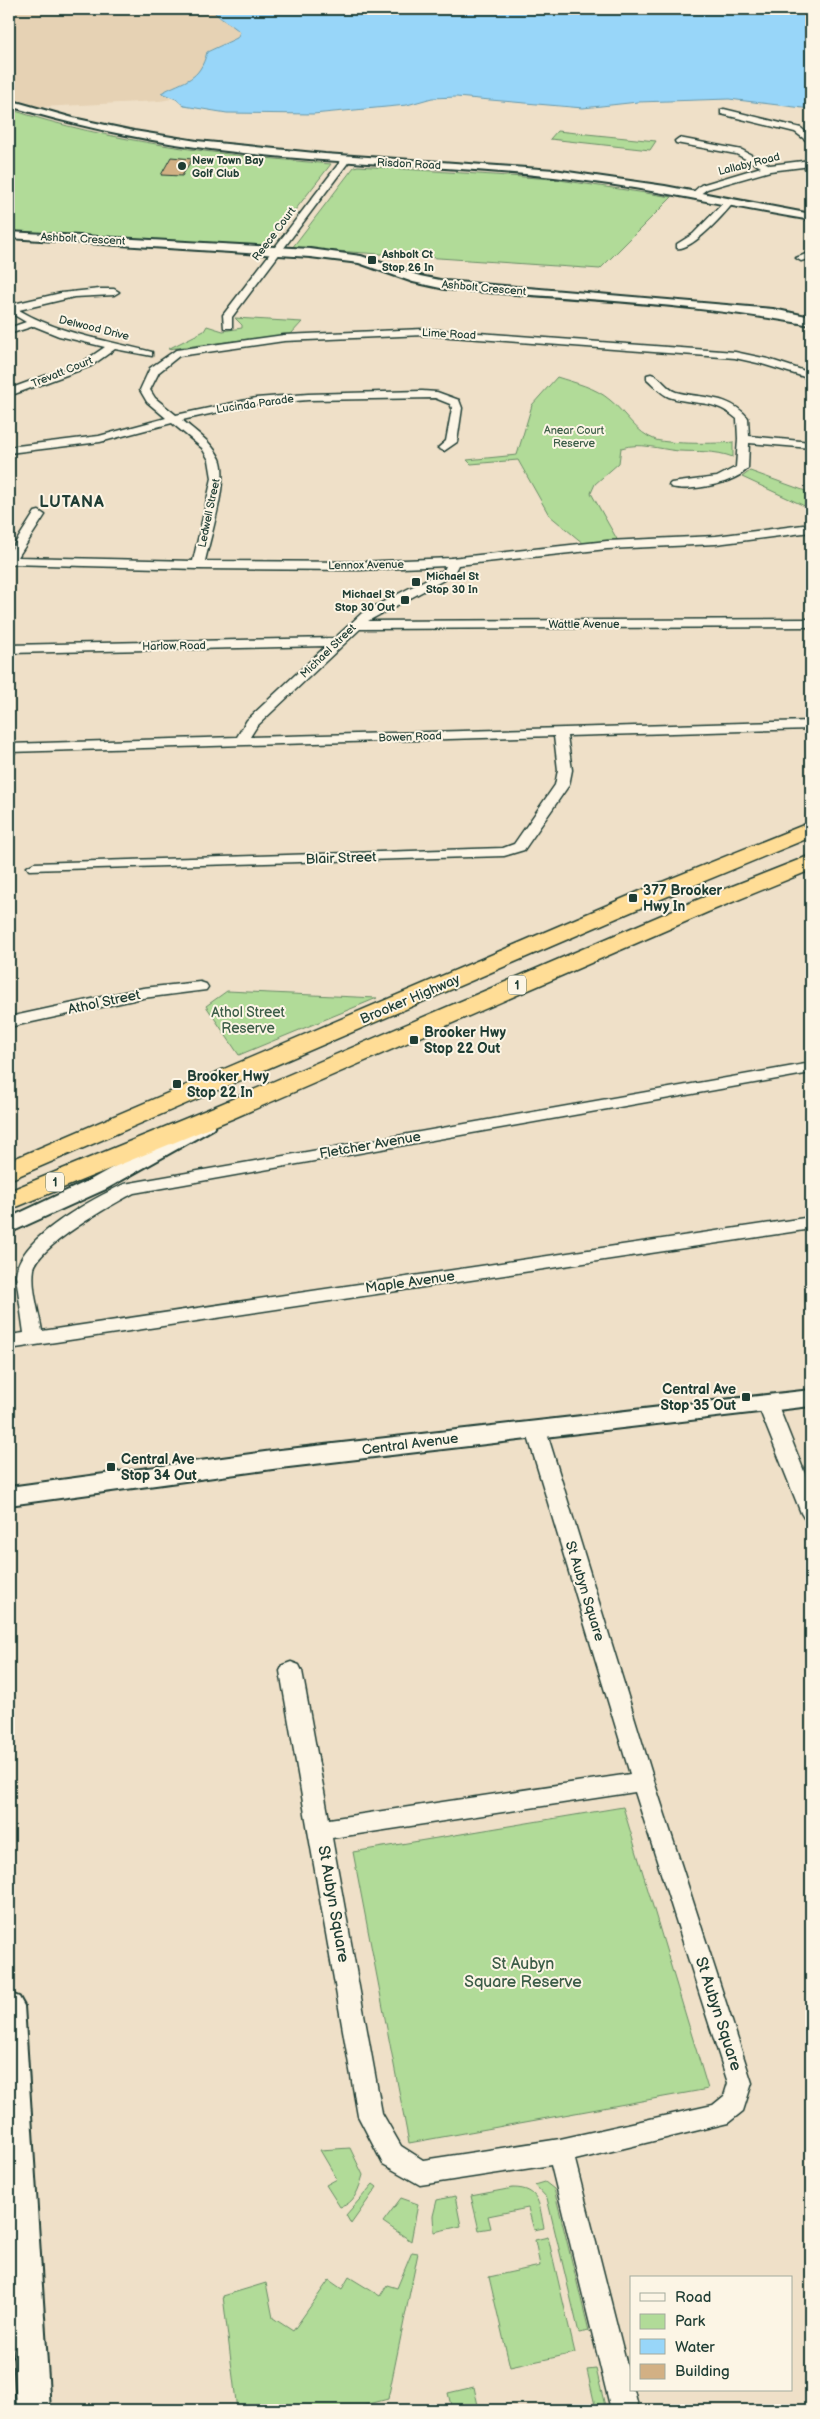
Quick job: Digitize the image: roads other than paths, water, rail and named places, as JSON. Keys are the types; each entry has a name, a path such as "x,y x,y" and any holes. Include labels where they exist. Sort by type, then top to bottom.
{"highway":[{"name":"Brooker Highway","path":"9,1171 653,894 811,829"},
{"name":"1","path":"9,1201 225,1112 691,911 811,862"}],"street":[{"name":"Risdon Road","path":"9,103 78,122 158,138 217,147 346,160 547,173 695,195 811,217"},
{"path":"724,112 798,130 811,141"},
{"path":"678,141 739,152 769,168"},
{"name":"Reece Court","path":"228,326 227,317 346,160"},
{"name":"Lallaby Road","path":"695,195 704,188 769,168 811,162"},
{"path":"680,246 696,236 730,201"},
{"name":"Ashbolt Crescent","path":"9,234 310,253 361,260 417,279 445,285 721,307 811,321"},
{"path":"801,258 811,255"},
{"path":"10,309 58,295 80,292 114,292"},
{"name":"Delwood Drive","path":"10,309 34,323 63,334 148,354"},
{"path":"9,331 34,323"},
{"name":"Lime Road","path":"173,420 151,400 145,390 154,370 168,358 176,353 199,348 284,338 424,332 690,350 745,357 810,376"},
{"name":"Trevatt Court","path":"9,393 87,364 113,346"},
{"path":"651,377 671,394 706,398 731,408 742,418 744,439 742,468 734,476 724,480 675,484"},
{"name":"Lucinda Parade","path":"9,450 100,439 220,408 278,399 437,395 455,402 457,408 451,442 444,448"},
{"name":"Ledwell Street","path":"173,420 206,446 215,460 218,478 198,565"},
{"path":"744,439 811,445"},
{"path":"9,560 39,515"},
{"name":"Lennox Avenue","path":"9,560 198,565 359,566 451,562 607,545 716,540 811,528"},
{"name":"Michael Street","path":"243,742 244,734 252,723 356,625 379,608 449,572 451,562"},
{"name":"Wattle Avenue","path":"356,625 811,623"},
{"name":"Harlow Road","path":"9,649 339,642"},
{"name":"Bowen Road","path":"9,748 811,726"},
{"name":"Blair Street","path":"34,866 504,852 519,847 562,785 565,770 560,733"},
{"name":"Athol Street","path":"9,1022 143,993 200,987"},
{"name":"Fletcher Avenue","path":"34,1337 25,1268 30,1257 47,1241 97,1205 130,1188 811,1068"},
{"path":"9,1226 129,1169 225,1112"},
{"name":"Maple Avenue","path":"9,1342 811,1223"},
{"name":"Central Avenue","path":"9,1496 280,1459 811,1398"},
{"path":"767,1403 811,1513"},
{"name":"St Aubyn Square","path":"292,1671 370,2116 392,2155 420,2173 560,2151 719,2115 734,2103 740,2083 643,1781 536,1430"},
{"name":"St Aubyn Square","path":"320,1830 643,1781"},
{"path":"9,2006 34,2410"},
{"path":"560,2151 625,2410"}],"water":[{"path":"212,9 811,9 811,109 729,99 638,102 583,108 456,97 432,98 407,105 313,114 227,113 184,106 176,99 161,93 196,74 204,62 207,52 237,38 240,32 218,16"}],"place":[{"name":"New Town Bay Golf Club","path":"182,166"},
{"name":"Ashbolt Ct Stop 26 In","path":"372,260"},
{"name":"Michael St Stop 30 In","path":"416,582"},
{"name":"Michael St Stop 30 Out","path":"405,600"},
{"name":"377 Brooker Hwy In","path":"633,898"},
{"name":"Brooker Hwy Stop 22 Out","path":"414,1040"},
{"name":"Brooker Hwy Stop 22 In","path":"177,1084"},
{"name":"Central Ave Stop 35 Out","path":"746,1397"},
{"name":"Central Ave Stop 34 Out","path":"111,1467"}],"district":[{"name":"LUTANA","path":"72,502"}],"park label":[{"name":"Anear Court Reserve","path":"574,436"},
{"name":"Athol Street Reserve","path":"248,1020"},
{"name":"St Aubyn Square Reserve","path":"523,1973"}]}
